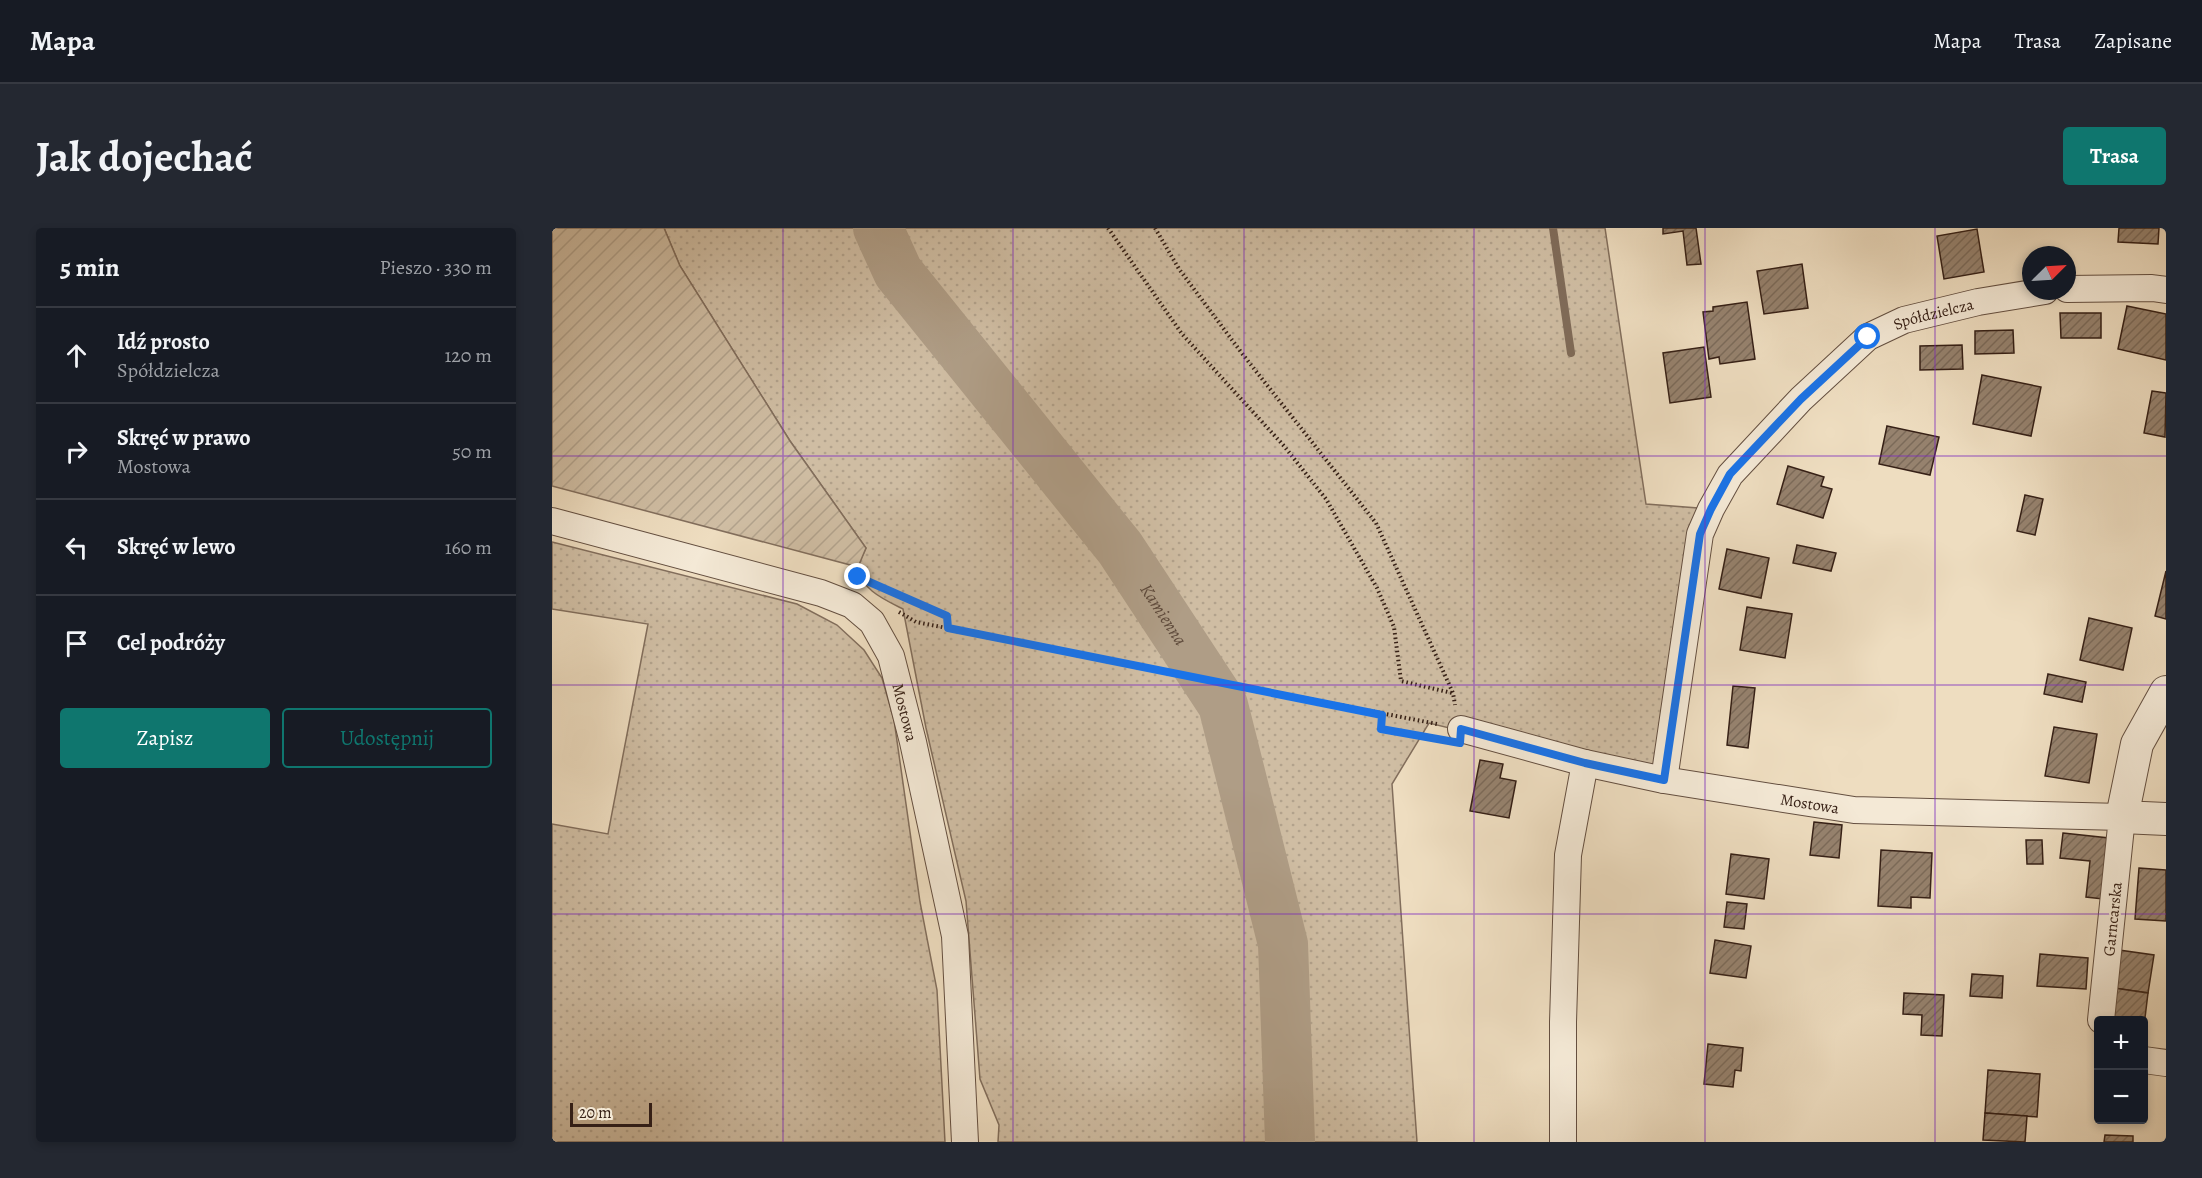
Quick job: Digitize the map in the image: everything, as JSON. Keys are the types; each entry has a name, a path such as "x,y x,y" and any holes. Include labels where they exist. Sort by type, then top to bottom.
{"street":[{"path":"2076,289 2152,288 2166,290"},
{"name":"Spółdzielcza","path":"1664,780 1700,534 1730,474 1801,399 1868,337 1904,320 1978,302 2022,295"},
{"name":"Mostowa","path":"552,521 821,593 852,605 872,622 891,657 908,720 955,936 965,1142"},
{"path":"2122,817 2137,744 2166,692"},
{"name":"Mostowa","path":"1461,729 1585,763 1664,780 1854,810 2166,819"},
{"path":"1563,1142 1563,1022 1568,855 1585,763"},
{"name":"Garncarska","path":"2101,1016 2122,817"},
{"path":"2148,1061 2166,1063"}],"path":[{"path":"1108,228 1182,334 1284,446 1326,499 1377,588 1394,627 1401,681 1453,693"},
{"path":"1155,228 1179,269 1231,339 1376,523 1453,693 1461,729 1460,743 1381,729 1382,715"},
{"path":"821,593 858,577 947,616 948,628"},
{"path":"916,622 1429,723"}],"shaded area":[{"path":"552,228 664,228 680,266 790,441 866,548 858,567 552,486"},
{"path":"664,228 1605,228 1646,504 1711,509 1664,780 1429,723 1392,784 1417,1142 998,1142 999,1125 980,1079 966,901 926,728 903,609 874,593 863,581 859,564 866,548 790,441 680,266"},
{"path":"552,542 797,604 837,625 864,650 882,678 894,720 920,902 937,990 945,1142 552,1142 552,824 608,834 648,624 552,609"}],"building":[{"path":"1663,228 1696,228 1701,264 1687,265 1683,231 1663,234"},
{"path":"2119,228 2159,228 2158,244 2118,242"},
{"path":"1977,229 1984,272 1944,279 1937,236"},
{"path":"1802,264 1808,308 1764,314 1757,271"},
{"path":"1747,302 1755,359 1720,364 1719,357 1709,359 1703,312 1713,311 1713,307"},
{"path":"2127,306 2166,314 2166,360 2118,349"},
{"path":"2060,313 2101,313 2101,338 2061,338"},
{"path":"2013,330 2014,353 1975,354 1975,331"},
{"path":"1962,345 1963,369 1920,370 1920,346"},
{"path":"1704,347 1711,397 1670,403 1663,353"},
{"path":"1982,375 2041,387 2031,436 1973,424"},
{"path":"2152,391 2166,393 2165,437 2144,433"},
{"path":"1887,426 1939,437 1930,475 1879,464"},
{"path":"1788,466 1824,477 1821,486 1832,489 1823,518 1777,504"},
{"path":"2025,495 2043,499 2035,535 2017,531"},
{"path":"1797,545 1836,553 1831,571 1793,563"},
{"path":"1727,549 1769,558 1761,598 1719,589"},
{"path":"2166,571 2166,619 2155,616"},
{"path":"1747,607 1792,614 1785,658 1740,650"},
{"path":"2089,618 2132,628 2123,670 2080,660"},
{"path":"2048,674 2086,682 2082,702 2044,694"},
{"path":"1733,686 1755,688 1748,748 1727,745"},
{"path":"2054,727 2097,734 2089,783 2045,776"},
{"path":"1480,760 1503,764 1500,778 1516,781 1509,818 1470,811"},
{"path":"1814,822 1842,825 1839,858 1810,855"},
{"path":"2063,833 2109,838 2103,899 2086,897 2090,861 2060,858"},
{"path":"2026,840 2042,840 2043,864 2027,864"},
{"path":"1881,850 1932,853 1930,898 1911,897 1911,908 1878,906"},
{"path":"1731,854 1769,859 1764,899 1726,894"},
{"path":"2139,868 2166,870 2166,921 2135,919"},
{"path":"1727,902 1747,904 1744,929 1724,927"},
{"path":"1715,940 1751,946 1746,978 1710,973"},
{"path":"2119,950 2154,955 2148,993 2114,988"},
{"path":"2040,954 2088,958 2086,989 2037,986"},
{"path":"1972,974 2003,976 2002,998 1970,996"},
{"path":"2114,988 2148,993 2145,1016 2110,1016"},
{"path":"1904,993 1944,995 1942,1036 1921,1035 1922,1015 1903,1014"},
{"path":"1708,1044 1743,1048 1741,1071 1735,1070 1733,1087 1704,1084"},
{"path":"1988,1070 2040,1074 2037,1117 1985,1113"},
{"path":"1985,1113 2027,1116 2025,1142 1983,1140"},
{"path":"2105,1135 2133,1136 2133,1142 2104,1142"}],"waterway":[{"name":"Kamienna","path":"878,228 898,272 1120,548 1223,705 1283,944 1290,1142"},
{"path":"1553,228 1571,353"}],"route":[{"path":"858,577 947,616 948,628 1382,715 1381,729 1460,743 1461,729 1585,763 1664,780 1700,534 1711,509 1730,474 1801,399 1868,337"}]}
